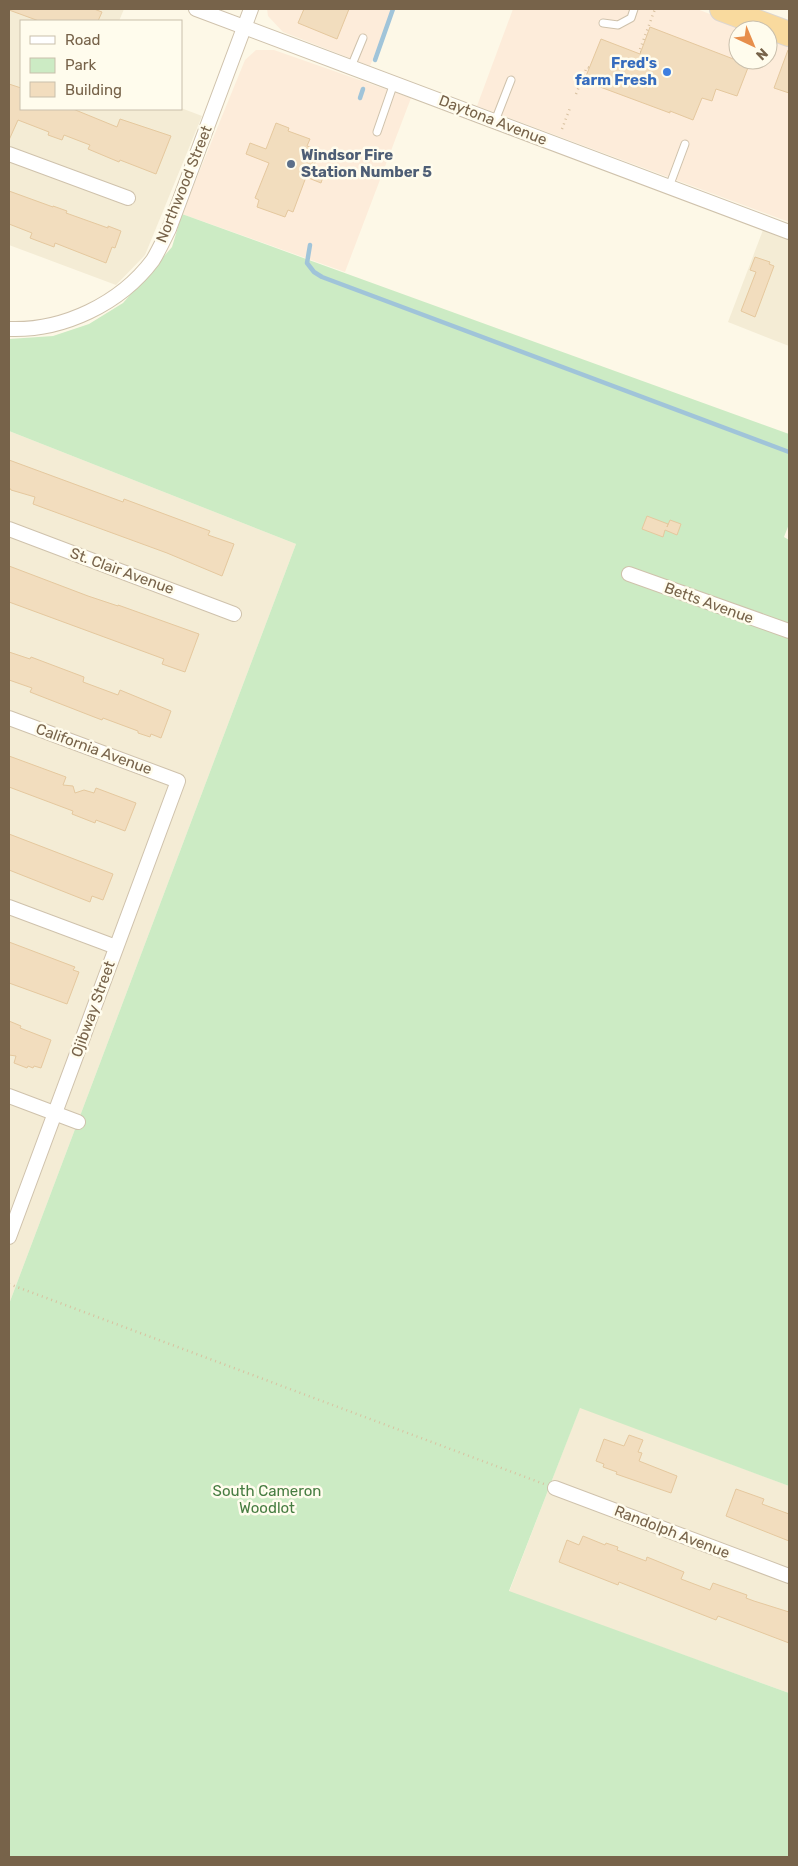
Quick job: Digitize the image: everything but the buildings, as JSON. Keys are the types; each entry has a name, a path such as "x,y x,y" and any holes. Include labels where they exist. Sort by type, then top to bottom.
{"highway":[{"path":"722,9 789,34"}],"street":[{"name":"Daytona Avenue","path":"196,9 789,232"},
{"name":"Northwood Street","path":"9,329 38,328 70,321 114,297 136,280 153,259 169,229 251,9"},
{"path":"9,154 128,198"},
{"name":"St. Clair Avenue","path":"9,529 234,614"},
{"name":"Betts Avenue","path":"629,574 789,632"},
{"name":"California Avenue","path":"9,718 178,781"},
{"name":"Ojibway Street","path":"9,1237 178,781"},
{"path":"9,907 116,947"},
{"path":"9,1096 78,1122"},
{"name":"Randolph Avenue","path":"552,1487 789,1576"}],"lane":[{"path":"603,23 618,25 631,18 634,9"},
{"path":"351,67 363,38"},
{"path":"495,121 511,80"},
{"path":"377,132 394,83"},
{"path":"669,187 685,144"}],"path":[{"path":"641,52 639,52 655,9"},
{"path":"576,94 587,67 590,68"},
{"path":"562,129 570,108"},
{"path":"9,1285 552,1487"}],"shaded area":[{"path":"9,9 124,9 119,20 20,20 20,110 182,110 182,108 202,116 145,255 116,285 9,245"},
{"path":"267,9 393,9 370,66 283,32 268,16"},
{"path":"513,9 697,9 728,21 728,70 778,70 778,41 789,45 789,222 477,106"},
{"path":"256,50 274,50 411,98 345,272 182,214 245,60"},
{"path":"763,230 789,239 789,346 728,322"},
{"path":"9,431 296,544 9,1304"},
{"path":"580,1407 789,1486 789,1693 509,1592"}],"green space":[{"name":"South Cameron Woodlot","path":"182,214 789,434 789,524 784,537 789,540 789,1486 580,1408 509,1591 789,1693 789,1857 9,1857 9,1304 296,544 9,431 9,339 53,336 89,324 123,303 172,247"}],"waterway":[{"path":"375,60 393,9"},
{"path":"360,98 363,89"},
{"path":"310,245 307,263 314,272 322,277 789,452"}],"place":[{"name":"Fred's farm Fresh","path":"667,72"},
{"name":"Windsor Fire Station Number 5","path":"291,164"}]}
